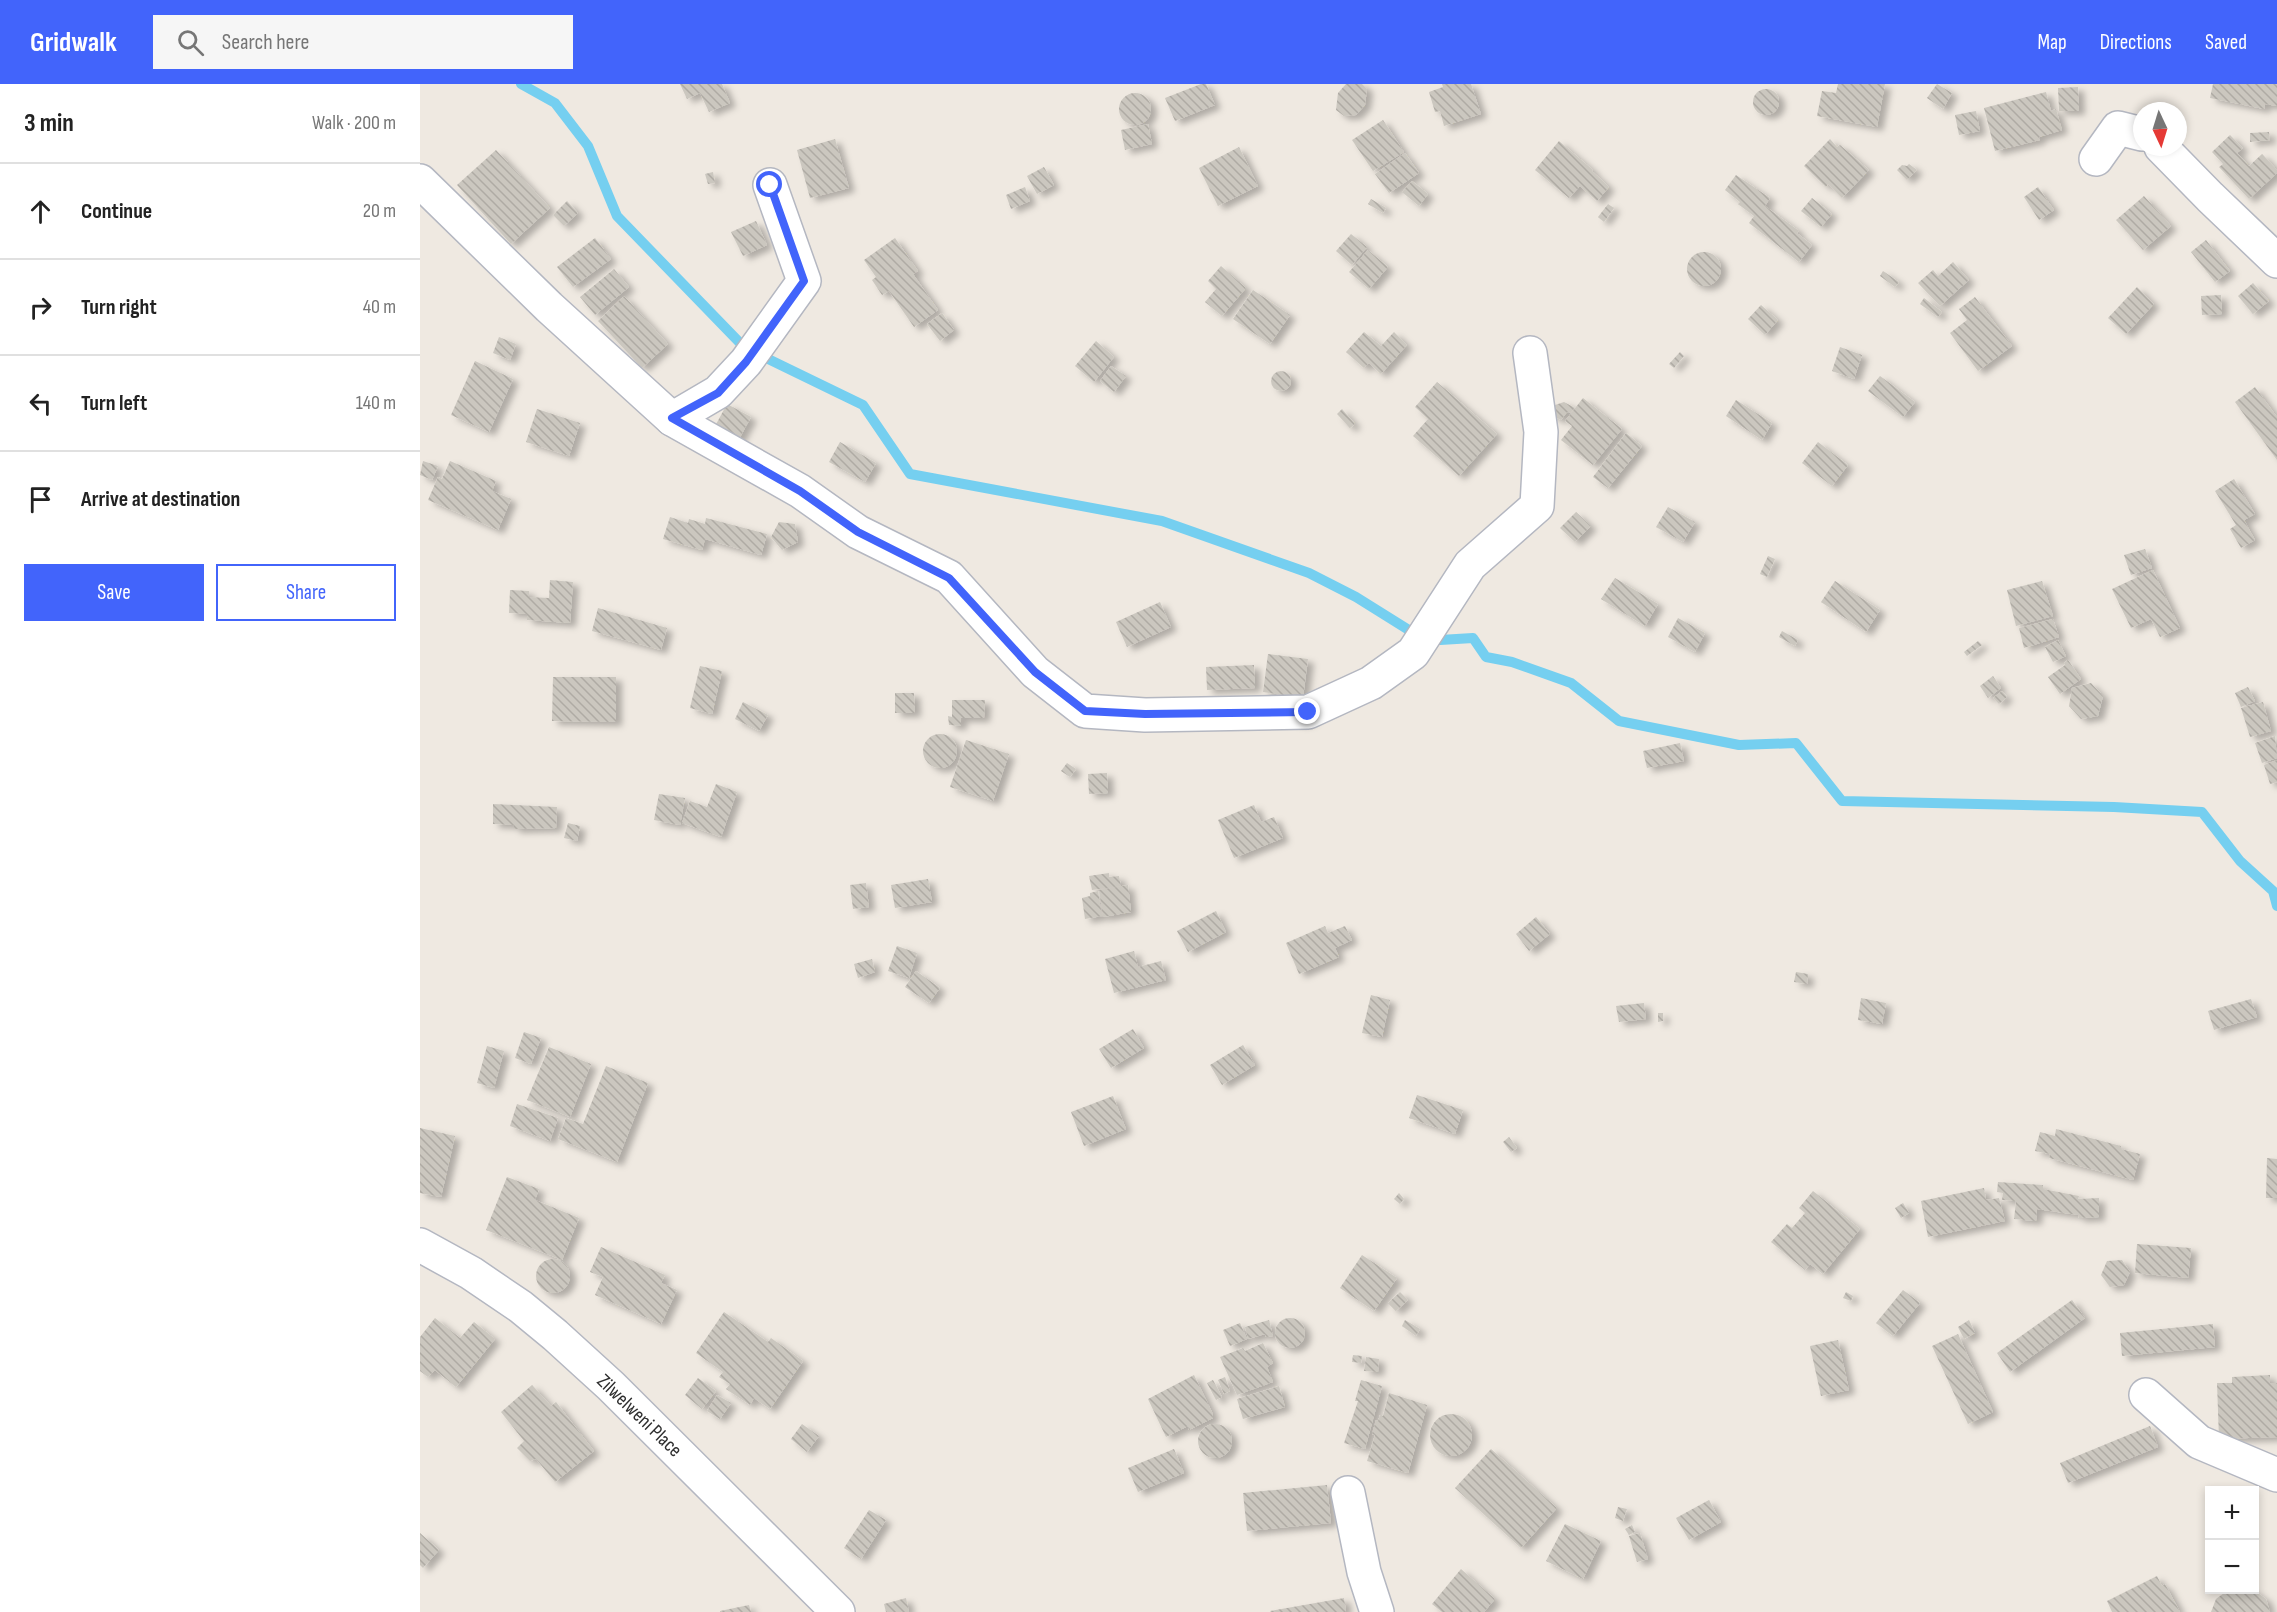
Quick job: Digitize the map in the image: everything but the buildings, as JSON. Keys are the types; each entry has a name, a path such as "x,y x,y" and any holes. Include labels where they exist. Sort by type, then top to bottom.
{"street":[{"path":"2096,159 2118,128 2133,132"},
{"path":"2170,156 2210,198 2277,261"},
{"path":"420,181 549,307 672,418 800,491 858,532 949,578 1035,672 1085,711 1145,714 1308,712 1371,682 1413,653 1470,564 1538,506 1541,432 1530,352"},
{"path":"672,418 718,393 746,362 804,281 770,185"},
{"name":"Zilwelweni Place","path":"420,1245 471,1273 521,1307 555,1335 611,1386 838,1612"},
{"path":"2146,1395 2199,1442 2277,1475"},
{"path":"1348,1493 1364,1572 1377,1612"}],"waterway":[{"path":"521,84 555,103 588,146 617,216 741,344"},
{"path":"764,357 863,405 910,474 1162,521 1309,573 1356,597 1412,632"},
{"path":"1440,640 1473,638 1486,657 1512,662 1571,683 1619,721 1739,745 1796,743 1842,801 2114,807 2202,812 2240,861 2273,891 2277,906"}],"route":[{"path":"770,185 796,253 804,281 746,362 718,393 672,418 800,491 858,532 949,578 1035,672 1085,711 1145,714 1308,712"}]}
